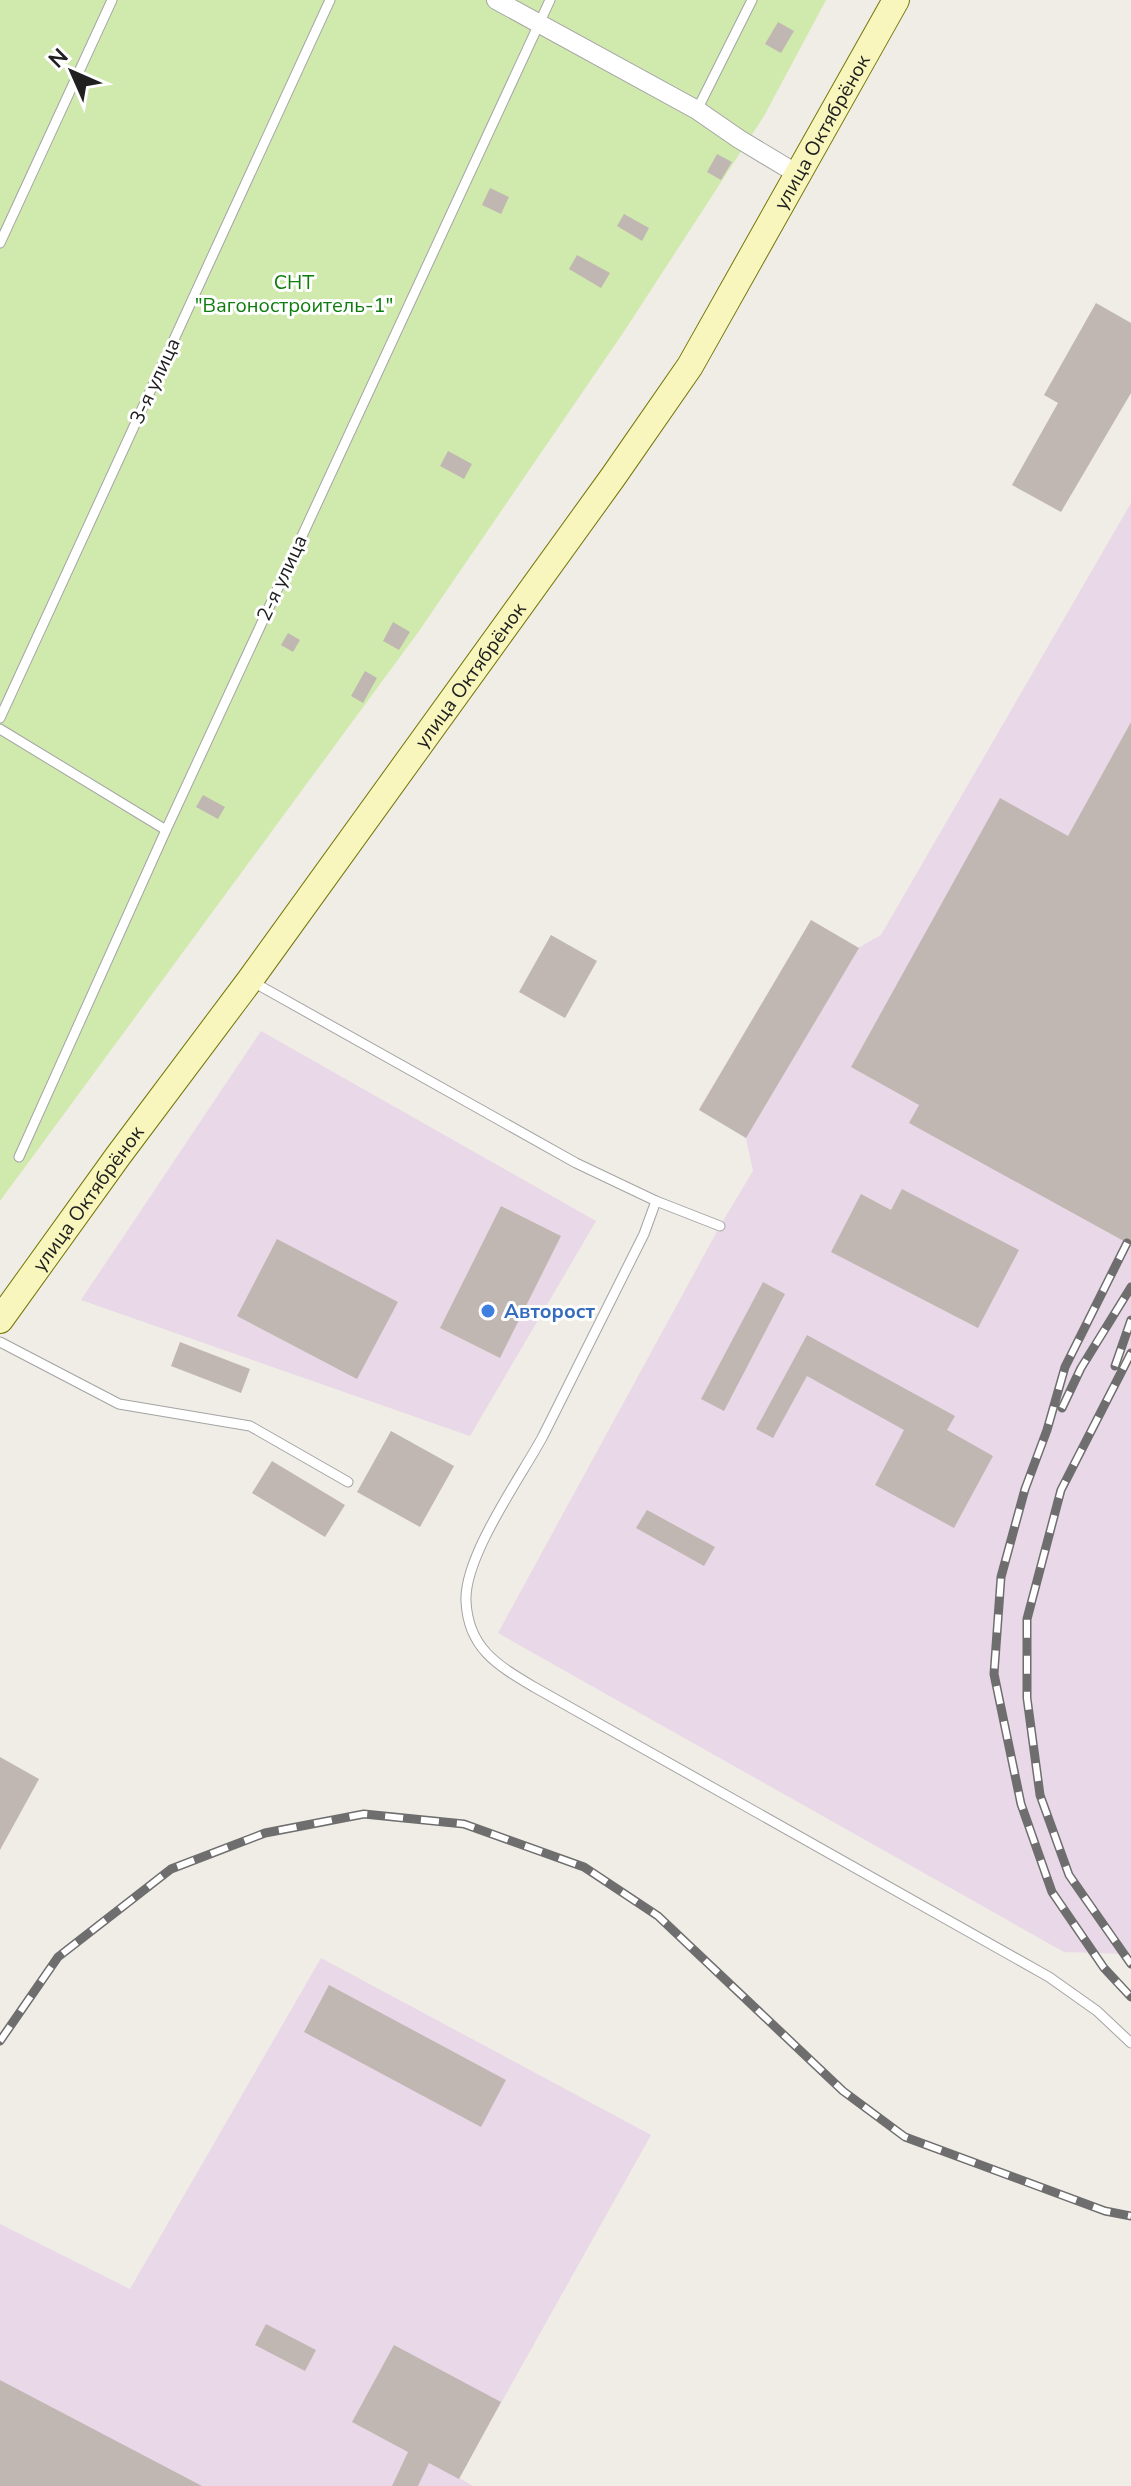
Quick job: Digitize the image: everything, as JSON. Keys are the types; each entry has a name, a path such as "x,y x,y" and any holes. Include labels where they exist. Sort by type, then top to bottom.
{"street":[{"path":"496,0 697,110 799,175"},
{"name":"улица Октябрёнок","path":"0,1320 250,980 690,366 896,0"}],"lane":[{"path":"0,243 112,0"},
{"name":"3-я улица","path":"0,718 330,0"},
{"name":"2-я улица","path":"19,1157 166,830 550,0"},
{"path":"697,110 752,0"},
{"path":"0,729 166,830"},
{"path":"250,980 576,1163 656,1201 720,1226"},
{"path":"656,1201 644,1234 548,1425 484,1540 466,1590 472,1633 493,1662 1049,1977 1097,2011 1131,2043"},
{"path":"0,1342 119,1404 250,1426 348,1482"}],"shaded area":[{"path":"1131,503 1131,1954 1064,1952 498,1633 753,1171 746,1138 699,1109 811,920 858,948 881,935"},
{"path":"261,1031 596,1221 470,1436 81,1300"},
{"path":"321,1958 651,2135 459,2478 473,2486 0,2486 0,2224 130,2289"}],"green space":[{"name":"СНТ \"Вагоностроитель-1\"","path":"0,0 826,0 764,116 625,330 419,631 0,1201"}],"building":[{"path":"778,22 794,31 781,53 765,44"},
{"path":"717,154 732,162 721,180 707,172"},
{"path":"490,188 509,197 501,214 482,205"},
{"path":"624,214 649,228 642,241 617,226"},
{"path":"577,255 610,273 601,288 569,269"},
{"path":"1096,303 1131,323 1131,393 1061,512 1012,485 1058,403 1044,395"},
{"path":"448,451 472,464 464,479 440,466"},
{"path":"393,622 410,632 399,650 383,641"},
{"path":"288,633 300,640 293,652 281,645"},
{"path":"365,671 377,678 363,703 351,696"},
{"path":"1131,722 1131,1245 909,1123 919,1105 851,1067 1000,798 1068,836"},
{"path":"203,795 225,807 218,819 196,807"},
{"path":"811,920 859,948 746,1138 699,1110"},
{"path":"551,935 597,961 565,1018 519,992"},
{"path":"902,1189 1019,1250 978,1328 831,1252 861,1194 891,1210"},
{"path":"501,1206 561,1236 500,1358 440,1328"},
{"path":"277,1239 398,1302 357,1379 237,1316"},
{"path":"763,1282 785,1294 724,1411 701,1399"},
{"path":"807,1335 955,1416 947,1430 993,1456 954,1528 875,1485 904,1430 807,1376 773,1438 756,1429"},
{"path":"180,1342 250,1369 241,1393 171,1366"},
{"path":"391,1431 454,1466 420,1527 357,1492"},
{"path":"272,1461 345,1505 325,1537 252,1493"},
{"path":"647,1510 715,1547 704,1566 636,1528"},
{"path":"0,1757 39,1779 0,1850"},
{"path":"329,1985 506,2080 481,2127 304,2032"},
{"path":"266,2324 316,2350 305,2371 255,2345"},
{"path":"394,2345 501,2402 459,2479 429,2463 418,2486 392,2486 408,2452 352,2422"},
{"path":"0,2380 202,2486 0,2486"}],"railway":[{"path":"1127,1243 1065,1367 1047,1430 1025,1489 1001,1577 994,1674 1021,1804 1052,1892 1104,1968 1131,1997"},
{"path":"1062,1408 1081,1368 1131,1287"},
{"path":"1115,1366 1131,1320"},
{"path":"1131,1353 1061,1490 1027,1619 1027,1698 1040,1795 1069,1875 1131,1964"},
{"path":"0,2041 58,1957 171,1869 265,1833 364,1814 464,1824 584,1867 658,1916 843,2091 905,2137 1105,2211 1131,2216"}],"place":[{"name":"Авторост","path":"488,1311"}]}
